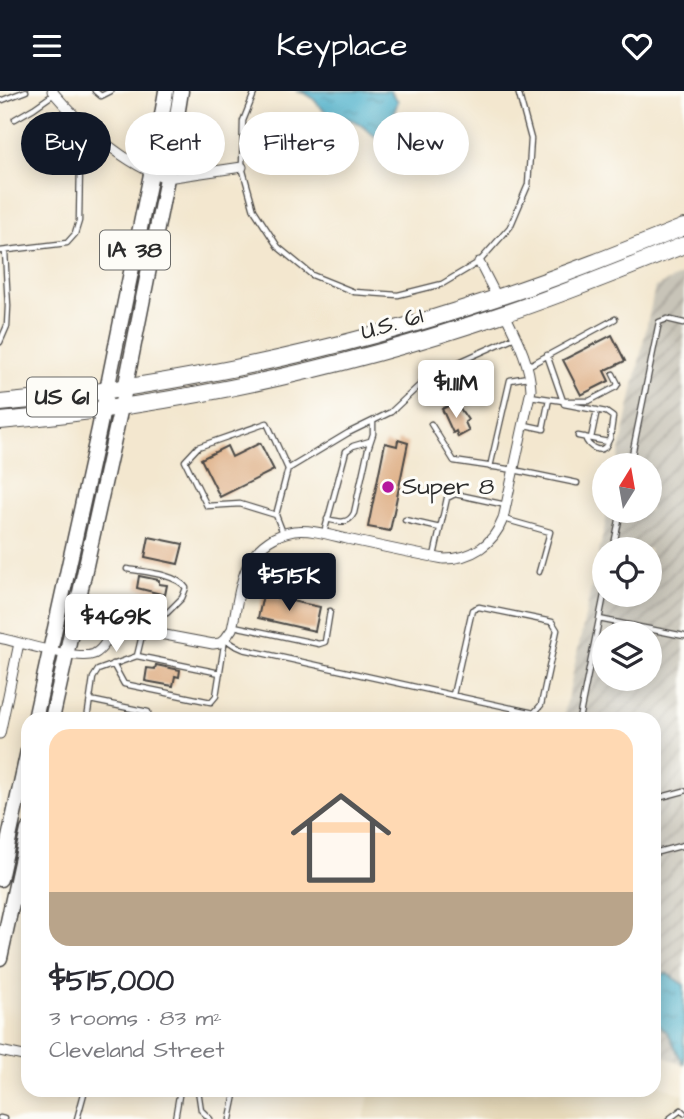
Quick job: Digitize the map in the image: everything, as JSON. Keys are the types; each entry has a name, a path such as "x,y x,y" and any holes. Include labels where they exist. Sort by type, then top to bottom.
{"highway":[{"name":"U.S. 61","path":"125,389 238,368 399,328 498,298 684,227"},
{"name":"U.S. 61","path":"103,409 183,397 300,372 404,345 505,314 684,245"},
{"name":"US 61","path":"0,403 125,389"},
{"name":"US 61","path":"0,421 103,409"}],"main road":[{"name":"IA 38","path":"162,112 166,91"},
{"name":"IA 38","path":"125,389 167,178 181,91"},
{"name":"IA 38","path":"103,409 150,175"},
{"path":"54,712 125,389"},
{"path":"37,712 103,409"},
{"path":"0,879 21,783"},
{"path":"0,958 21,871"}],"street":[{"path":"53,92 73,112"},
{"path":"159,175 167,178 239,167"},
{"path":"0,638 86,656 98,651 118,629 128,628 206,643 219,643 229,636 233,626 244,575 251,560 260,548 283,534 302,531 324,534 454,559 478,551 493,537 503,519 529,395 530,377 516,337 480,262"},
{"path":"0,734 2,713 19,643"},
{"path":"0,1051 21,1056"}],"lane":[{"path":"0,101 26,91"},
{"path":"94,91 101,96 111,91"},
{"path":"247,112 255,91"},
{"path":"244,175 254,210 278,247 312,275 354,292 398,295 442,284 480,262 510,227 528,185 531,139 518,91"},
{"path":"15,119 53,92"},
{"path":"0,342 7,326 8,306 3,251 67,243 75,234 79,221 80,175"},
{"path":"528,366 615,319"},
{"path":"633,453 660,322 667,319 684,323"},
{"path":"288,469 391,412 424,381 448,367 516,337"},
{"path":"547,355 565,404 597,410 606,412 613,417 607,446 597,449 587,444 597,410"},
{"path":"529,395 563,401 589,401 616,387 618,384 613,374"},
{"path":"490,467 510,380 530,377"},
{"path":"523,425 544,429 549,399"},
{"path":"327,519 341,523 352,518 373,421"},
{"path":"276,515 240,504 208,506 185,461 198,447 267,423 288,469 276,515 283,534"},
{"path":"431,424 454,461 577,483"},
{"path":"578,436 608,442"},
{"path":"324,534 346,451 370,441"},
{"path":"433,557 447,498 455,494 507,505"},
{"path":"503,519 550,532 540,572"},
{"path":"405,520 440,528"},
{"path":"127,569 173,578 183,584 186,588 182,598 167,613"},
{"path":"453,695 472,610 479,607 552,622 558,630 541,705 535,712"},
{"path":"580,712 602,607"},
{"path":"233,626 319,644 325,642 330,611"},
{"path":"599,619 684,636"},
{"path":"137,656 143,631"},
{"path":"113,664 124,684 211,702 216,696 225,639 243,649 530,712"},
{"path":"88,712 93,678 98,670 137,656 220,673"},
{"path":"90,700 148,712"},
{"path":"661,797 684,791"},
{"path":"661,851 684,845"},
{"path":"6,851 21,854"},
{"path":"78,1119 83,1097"},
{"path":"175,1119 179,1097"},
{"path":"199,1097 201,1110 210,1119"},
{"path":"230,1119 235,1097"},
{"path":"669,1119 681,1110 684,1113"}],"shaded area":[{"path":"684,274 684,1066 661,1055 661,712 565,712 592,585 592,607 662,607 662,537 602,537 605,523 662,523 662,453 620,453 655,287"},
{"path":"661,1085 684,1095 684,1119 364,1119 369,1097 661,1097"}],"water":[{"path":"296,91 390,91 398,101 394,112 373,112 373,134 359,124 359,112 327,112 303,93"},
{"path":"666,973 684,985 684,1065 668,1033 661,1027 661,975"}],"building":[{"path":"612,335 625,361 604,371 609,381 581,395 563,360"},
{"path":"454,403 468,420 465,422 469,431 458,437 456,431 453,433 442,409"},
{"path":"398,440 408,443 390,531 368,527 385,443 397,446"},
{"path":"260,443 274,470 220,497 201,459 227,446 232,457"},
{"path":"149,537 183,544 178,564 145,557"},
{"path":"139,576 159,580 159,584 167,585 165,595 137,588"},
{"path":"263,595 320,607 315,631 258,618"},
{"path":"156,665 180,670 179,677 175,676 173,686 145,681 147,668 155,669"}],"place":[{"name":"Super 8","path":"388,487"}]}
